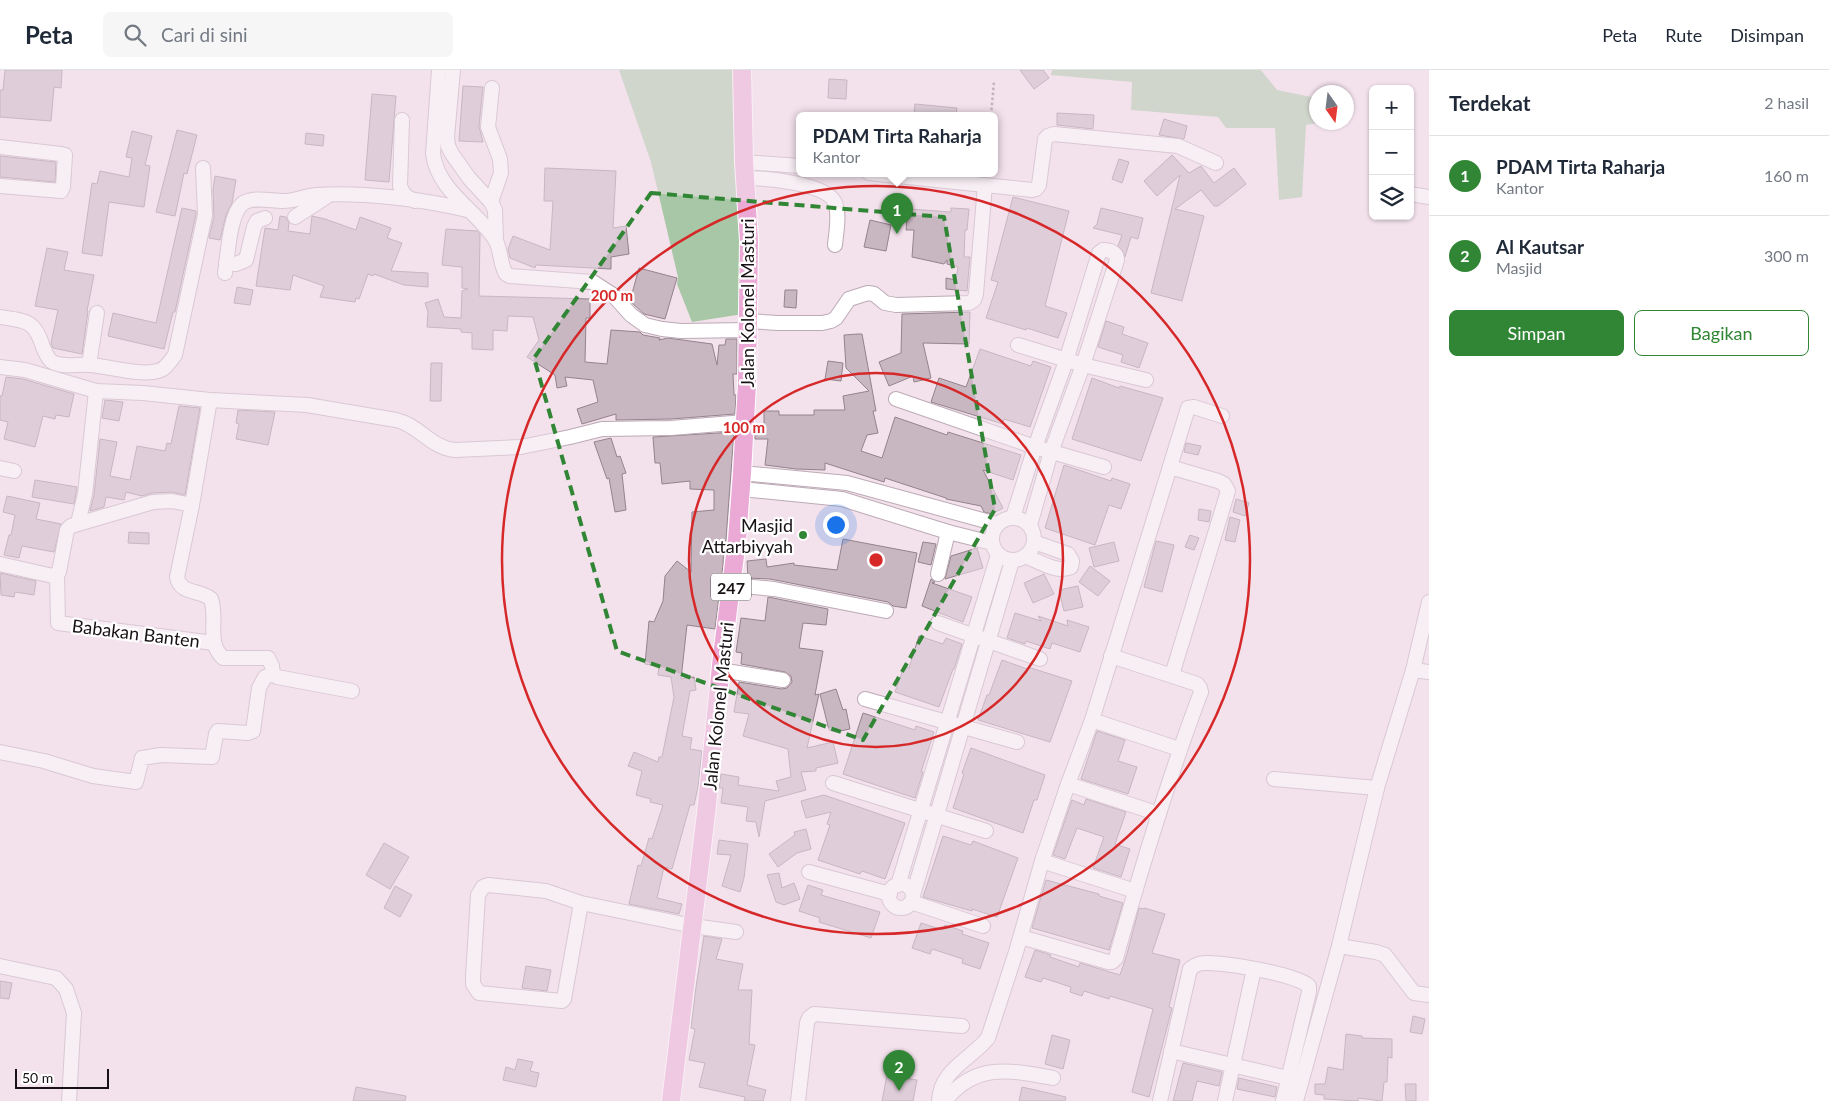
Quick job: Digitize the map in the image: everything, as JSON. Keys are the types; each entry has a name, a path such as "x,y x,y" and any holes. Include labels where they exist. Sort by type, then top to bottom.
{"main road":[{"name":"Jalan Kolonel Masturi","path":"671,1101 707,805 720,670 732,585 741,481 745,422 749,241 744,170 742,70"}],"street":[{"path":"439,70 434,162 451,191 467,210 477,218 496,242"},
{"path":"453,70 447,138 448,146 460,166 491,202 495,210 496,242 506,274 510,276 593,282 613,294 631,315 645,325 681,331 748,325 831,321 836,318 849,299 868,294 874,294 885,302 896,304 969,303 974,300 976,294 985,185"},
{"path":"491,202 501,173 500,159 488,127 492,88"},
{"path":"402,120 400,186 402,192 415,201"},
{"path":"908,177 1026,190 1036,189 1039,185 1045,139 1054,134 1178,146 1216,164"},
{"path":"0,148 60,154 65,155 66,160 61,191 0,186"},
{"path":"744,170 796,166"},
{"path":"0,318 14,319 32,326 37,330 46,354 51,361 61,364 89,365 122,370 159,371 168,365 175,355 205,216 202,168"},
{"path":"744,170 758,178 810,186 831,196 836,203 837,210 835,245"},
{"path":"264,218 257,221 254,227 246,260 225,268 236,212 244,202 255,200 284,201 315,195 371,196 444,204 467,210"},
{"path":"295,217 329,195"},
{"path":"1414,195 1429,197"},
{"path":"1013,517 1066,361 1099,253 1103,250 1113,252 1117,260 1083,365 1053,447 1030,526"},
{"path":"89,365 97,314"},
{"path":"1018,345 1066,361 1146,380"},
{"path":"0,367 25,370 96,391 307,405 401,421 407,423 440,447 455,450 521,447 602,429 671,428 745,422"},
{"path":"78,523 85,494 96,391"},
{"path":"896,399 1053,447 1104,467"},
{"path":"210,400 178,581 182,588 205,594 211,599 214,643 218,653 223,658 268,658 273,674 277,677 352,691"},
{"path":"939,1101 939,1094 944,1080 954,1067 979,1049 988,1038 1021,937 1042,861 1092,720 1188,408 1194,406 1222,416"},
{"path":"1170,467 1218,481 1224,484 1228,491 1172,675"},
{"path":"741,481 781,476 847,483 996,524"},
{"path":"741,481 780,493 842,499 948,532 995,549 1004,560 1019,559 1058,570 1071,567 1072,561 1068,554 1034,542"},
{"path":"907,519 911,500"},
{"path":"0,564 53,576 59,572 67,530 78,523 97,520 153,502 172,501 192,505"},
{"path":"1013,517 1024,520 1034,534 1034,542 1031,551 1019,559 991,634 912,898 905,907 897,907 891,902 894,889 925,796 975,628 995,549 992,533 996,524 1013,517"},
{"path":"938,574 948,532"},
{"name":"Babakan Banten","path":"56,574 58,623 214,643"},
{"path":"732,585 774,589 886,611"},
{"path":"1296,1101 1339,946 1377,788 1413,670 1429,602"},
{"path":"938,623 975,628 1040,659"},
{"path":"1021,937 1108,962 1112,962 1116,958 1179,749 1201,692 1197,684 1111,656"},
{"path":"720,670 783,680"},
{"path":"1413,670 1429,672"},
{"path":"0,752 44,761 93,776 136,782 139,763 146,756 213,756 218,731 248,733 253,731 259,688 265,677 273,674"},
{"path":"865,700 1017,742"},
{"path":"951,708 967,713"},
{"path":"1092,720 1179,749"},
{"path":"1274,780 1377,788"},
{"path":"833,783 986,831"},
{"path":"1068,784 1160,814"},
{"path":"925,796 941,801"},
{"path":"1042,861 1135,891"},
{"path":"809,872 894,889 908,886 912,898"},
{"path":"581,902 564,999 562,1001 479,993 475,989 473,977 478,895 483,887 498,885 546,891 581,902 693,926 736,932"},
{"path":"912,898 983,926"},
{"path":"1339,946 1376,952 1385,956 1414,993 1429,995"},
{"path":"1160,1101 1190,969 1195,965 1204,963 1254,969 1301,981 1309,986 1283,1101"},
{"path":"0,966 56,978 66,989 74,1013 69,1101"},
{"path":"1225,1101 1254,969"},
{"path":"798,1101 807,1023 814,1014 962,1026"},
{"path":"1171,1051 1288,1078"},
{"path":"945,1101 965,1081 985,1072 1024,1072 1053,1078"}],"path":[{"path":"991,112 994,82"}],"highlighted area":[{"path":"651,193 944,217 995,509 863,740 617,651 534,358"}],"green space":[{"path":"619,70 734,70 743,314 692,322 677,284 678,277 651,162"},
{"path":"1052,70 1261,70 1277,90 1309,97 1309,125 1306,125 1302,197 1279,200 1275,128 1226,128 1218,117 1131,110 1132,82 1051,75"}],"building":[{"path":"5,70 62,70 61,88 54,87 51,121 0,117 0,90 3,90"},
{"path":"1020,70 1043,70 1049,78 1034,89"},
{"path":"829,79 847,80 846,99 828,98"},
{"path":"463,86 483,87 479,126 483,142 459,141"},
{"path":"372,94 396,96 389,182 365,180"},
{"path":"915,104 957,108 956,112 914,112"},
{"path":"1057,113 1094,115 1093,129 1057,125"},
{"path":"1164,119 1187,126 1184,139 1159,135"},
{"path":"177,130 197,135 187,174 184,173 175,216 156,212"},
{"path":"132,131 152,136 145,165 150,166 144,207 109,202 102,256 82,253 92,183 97,184 100,171 129,177 132,158 126,157"},
{"path":"306,133 324,135 323,146 305,144"},
{"path":"1172,155 1189,173 1201,166 1214,183 1234,168 1246,184 1218,206 1214,206 1201,190 1175,209 1204,216 1182,301 1151,293 1180,175 1157,196 1144,181"},
{"path":"0,156 56,162 55,182 0,177"},
{"path":"1119,159 1129,162 1122,183 1112,179"},
{"path":"545,168 616,171 613,228 626,226 629,254 611,257 611,269 536,265 535,268 510,258 508,249 513,236 550,250 553,201 544,201"},
{"path":"215,176 236,180 232,203 226,215 220,240 209,238 214,217 213,190"},
{"path":"1013,197 1069,211 1045,306 1067,313 1058,338 986,318 998,282 991,280"},
{"path":"182,208 196,211 196,214 175,312 173,312 164,349 108,336 113,313 156,323"},
{"path":"951,208 969,209 967,230 965,230 964,257 970,257 967,291 946,289 946,278 956,280 958,267 947,264 947,260 944,264 912,257 914,230 906,230 908,209 951,212"},
{"path":"1101,208 1143,218 1138,239 1131,237 1125,257 1118,246 1122,235 1093,228 1097,224"},
{"path":"280,216 286,217 289,223 288,231 310,234 312,216 356,230 360,217 391,228 387,238 402,243 391,271 428,273 428,287 404,285 374,274 373,276 368,274 359,299 356,298 355,302 320,297 324,286 293,275 290,290 256,286 265,228 278,230"},
{"path":"870,220 891,225 886,251 864,247"},
{"path":"446,229 477,231 480,234 479,296 590,299 590,318 586,318 585,362 607,364 611,330 640,332 643,335 660,338 659,340 668,338 712,344 717,365 719,345 725,345 726,339 737,339 737,374 733,374 734,395 736,395 735,414 671,419 616,420 616,414 582,424 577,409 598,402 593,380 565,377 567,386 557,388 555,375 527,357 539,340 533,317 508,316 507,331 493,330 493,350 472,349 472,333 461,332 461,329 427,327 428,312 425,303 438,299 444,317 461,318 462,291 468,289 462,288 462,267 442,265"},
{"path":"47,248 68,252 64,270 94,275 87,311 82,354 53,348 51,343 58,310 35,306"},
{"path":"639,268 677,278 665,319 644,314 630,301"},
{"path":"237,287 253,290 250,305 234,303"},
{"path":"785,290 797,290 796,308 784,307"},
{"path":"970,312 969,344 923,343 931,378 914,382 913,376 889,386 879,362 901,353 902,314"},
{"path":"1106,321 1124,327 1122,334 1148,343 1139,368 1121,362 1123,355 1098,347"},
{"path":"862,334 876,411 873,411 878,433 867,435 861,451 882,458 895,417 947,435 948,432 1021,455 1013,480 983,470 1003,508 992,514 984,512 981,506 946,499 885,478 884,482 825,463 825,470 765,465 768,439 755,439 755,426 764,426 764,411 779,411 779,415 814,415 814,410 845,410 843,396 869,391 846,368 844,335"},
{"path":"980,349 1031,366 1033,361 1051,367 1030,427 1004,419 1003,424 931,402 939,378 966,387"},
{"path":"828,361 843,363 841,381 825,379"},
{"path":"431,363 442,363 441,401 430,401"},
{"path":"6,377 23,379 74,394 69,417 56,415 55,419 43,416 35,447 4,439 8,422 0,420 0,396 2,396"},
{"path":"1092,378 1119,388 1120,386 1163,398 1141,461 1072,439"},
{"path":"105,400 123,402 119,421 102,418"},
{"path":"179,406 200,408 185,495 172,492 152,493 142,496 126,492 124,500 106,497 104,507 90,511 94,495 100,439 117,442 110,476 130,480 137,446 165,451 167,443 171,444"},
{"path":"238,410 275,412 268,445 236,439 239,424 236,423"},
{"path":"734,432 726,541 724,541 715,629 687,625 681,679 694,677 696,690 690,691 682,736 692,738 690,749 702,751 694,805 690,805 672,869 664,867 657,898 682,904 679,914 629,904 638,865 641,866 649,838 652,839 663,805 650,802 651,799 636,795 642,771 628,766 634,752 658,762 659,757 662,757 674,697 671,677 658,675 659,666 645,664 649,621 654,622 663,601 665,576 677,561 691,572 692,512 714,510 714,490 690,489 690,481 662,484 660,463 655,463 653,437"},
{"path":"611,438 617,457 620,456 626,473 622,474 626,510 615,512 609,478 607,479 594,442"},
{"path":"1186,443 1201,446 1198,455 1184,452"},
{"path":"1064,465 1111,481 1112,478 1130,484 1121,509 1109,505 1095,545 1045,528"},
{"path":"35,480 77,487 74,504 32,497"},
{"path":"7,496 40,503 36,519 61,524 54,552 22,546 19,558 4,555 15,515 3,512"},
{"path":"1236,499 1249,503 1245,516 1233,512"},
{"path":"1199,509 1211,511 1209,522 1198,520"},
{"path":"1230,517 1240,520 1235,542 1225,540"},
{"path":"129,532 149,533 149,544 128,543"},
{"path":"1190,535 1199,538 1194,550 1185,547"},
{"path":"843,539 917,553 906,608 893,606 888,602 770,579 748,578 747,561 766,559 767,567 794,563 794,565 837,570"},
{"path":"1156,541 1174,545 1162,592 1144,587"},
{"path":"923,542 936,544 931,565 918,562"},
{"path":"1114,542 1119,561 1094,567 1089,548"},
{"path":"977,548 983,568 945,579 951,556"},
{"path":"1090,566 1110,581 1098,596 1079,582"},
{"path":"0,573 36,581 34,595 15,592 14,597 1,595"},
{"path":"1044,574 1054,594 1033,603 1024,583"},
{"path":"931,579 935,582 932,583 972,597 963,622 922,606"},
{"path":"1078,586 1083,607 1064,611 1059,590"},
{"path":"768,597 828,609 826,625 803,623 799,648 823,651 815,695 819,694 807,748 833,742 838,763 816,768 816,771 801,772 806,790 765,801 759,837 756,822 746,821 748,807 721,803 723,788 719,788 721,774 739,777 738,785 779,791 776,781 791,777 788,749 743,736 749,714 734,712 739,682 782,689 787,688 792,682 791,676 785,672 741,664 742,653 736,652 741,618 765,621"},
{"path":"1015,613 1041,621 1038,616 1068,626 1067,620 1089,627 1080,652 1052,643 1050,649 1026,641 1025,644 1007,638"},
{"path":"919,636 943,644 946,638 962,644 939,707 895,692 904,667 909,668"},
{"path":"1002,660 1072,681 1050,742 978,720"},
{"path":"836,689 843,710 846,709 850,729 835,732 829,730 820,694"},
{"path":"863,713 915,730 916,726 934,732 915,798 843,774"},
{"path":"1097,731 1125,740 1118,761 1137,767 1128,794 1081,779"},
{"path":"971,748 1045,775 1023,833 953,808"},
{"path":"824,795 905,823 885,879 862,871 860,874 818,860 830,825 827,824 831,812 806,818 801,801"},
{"path":"1086,799 1126,812 1115,844 1130,849 1121,877 1093,868 1104,837 1077,828 1065,859 1053,855 1072,800 1084,805"},
{"path":"806,829 811,849 797,853 778,867 769,854 795,835 794,832"},
{"path":"943,836 971,845 973,841 1018,858 997,917 923,897"},
{"path":"719,840 748,844 744,878 740,892 722,886 731,855 717,854"},
{"path":"384,843 409,857 390,889 366,875"},
{"path":"779,873 782,888 794,883 800,899 784,905 776,902 767,875"},
{"path":"1046,880 1099,894 1099,896 1123,903 1109,950 1032,928"},
{"path":"808,885 823,890 821,895 880,912 871,938 819,922 820,918 799,911"},
{"path":"395,886 412,895 400,917 384,908"},
{"path":"1139,908 1165,914 1152,953 1180,960 1169,1007 1172,1008 1149,1097 1132,1092 1153,1009 1110,996 1109,999 1084,991 1082,996 1070,992 1071,987 1043,978 1041,982 1025,977 1035,950 1079,967 1080,963 1120,975"},
{"path":"921,923 943,930 945,925 963,931 962,934 989,943 980,969 962,963 963,959 932,949 930,954 912,948"},
{"path":"704,936 722,939 716,959 743,964 738,990 752,990 749,1044 755,1045 747,1085 766,1090 763,1101 744,1101 745,1097 699,1087 705,1063 689,1060 695,1029 691,1028"},
{"path":"526,966 551,970 547,991 522,988"},
{"path":"0,981 12,983 9,999 0,998"},
{"path":"1413,1016 1425,1019 1422,1034 1410,1032"},
{"path":"1346,1034 1362,1036 1362,1038 1392,1039 1392,1058 1388,1057 1387,1082 1384,1082 1382,1101 1358,1098 1358,1101 1324,1099 1324,1095 1315,1094 1315,1084 1325,1084 1328,1067 1343,1070"},
{"path":"1052,1035 1070,1040 1063,1069 1045,1064"},
{"path":"518,1059 533,1062 530,1071 539,1073 536,1087 503,1080 506,1067 515,1070"},
{"path":"1183,1063 1222,1072 1219,1086 1197,1081 1192,1101 1173,1101"},
{"path":"887,1075 917,1080 913,1101 882,1101"},
{"path":"1239,1078 1277,1087 1275,1097 1237,1089"},
{"path":"1405,1084 1416,1084 1416,1101 1406,1101"},
{"path":"356,1087 406,1096 405,1101 353,1101"},
{"path":"1022,1087 1066,1097 1065,1101 1019,1101"}],"place":[{"name":"PDAM Tirta Raharja","path":"897,234"},
{"name":"Masjid Attarbiyyah","path":"803,535"},
{"name":"Al Kautsar","path":"899,1091"}]}
